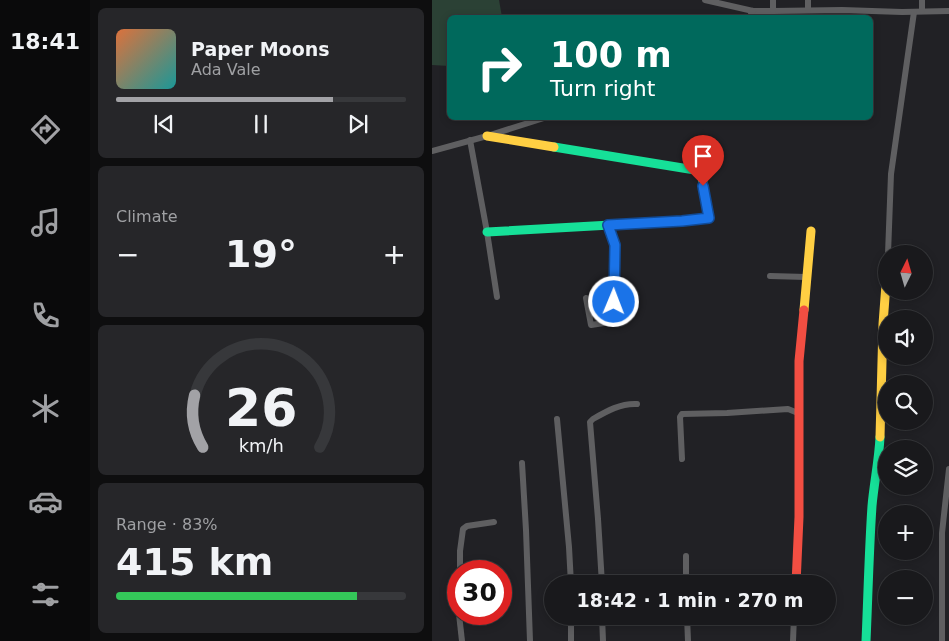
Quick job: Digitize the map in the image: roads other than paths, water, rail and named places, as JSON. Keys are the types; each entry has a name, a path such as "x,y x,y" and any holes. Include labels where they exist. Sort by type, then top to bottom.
{"street":[{"path":"705,0 753,11 948,10"},
{"path":"772,0 773,11"},
{"path":"808,0 808,10"},
{"path":"888,245 891,174 918,11 922,0"},
{"path":"751,15 753,11"},
{"path":"432,151 538,120"},
{"path":"487,232 709,218 701,171 488,136"},
{"path":"470,140 497,297"},
{"path":"586,298 591,325 617,321 614,302 615,245 608,225"},
{"path":"796,575 799,517 799,361 810,231"},
{"path":"770,276 806,277"},
{"path":"866,641 872,507 881,423 885,300"},
{"path":"602,575 590,422 593,418 620,406 637,404"},
{"path":"682,459 680,417 682,414 788,409 798,413"},
{"path":"557,419 570,575"},
{"path":"522,463 530,641"},
{"path":"942,641 942,533 948,469"},
{"path":"460,560 463,529 467,526 494,522"},
{"path":"686,556 686,575"},
{"path":"460,625 462,641"},
{"path":"571,625 571,641"},
{"path":"602,625 603,641"},
{"path":"687,625 688,641"},
{"path":"793,641 794,625"}]}
